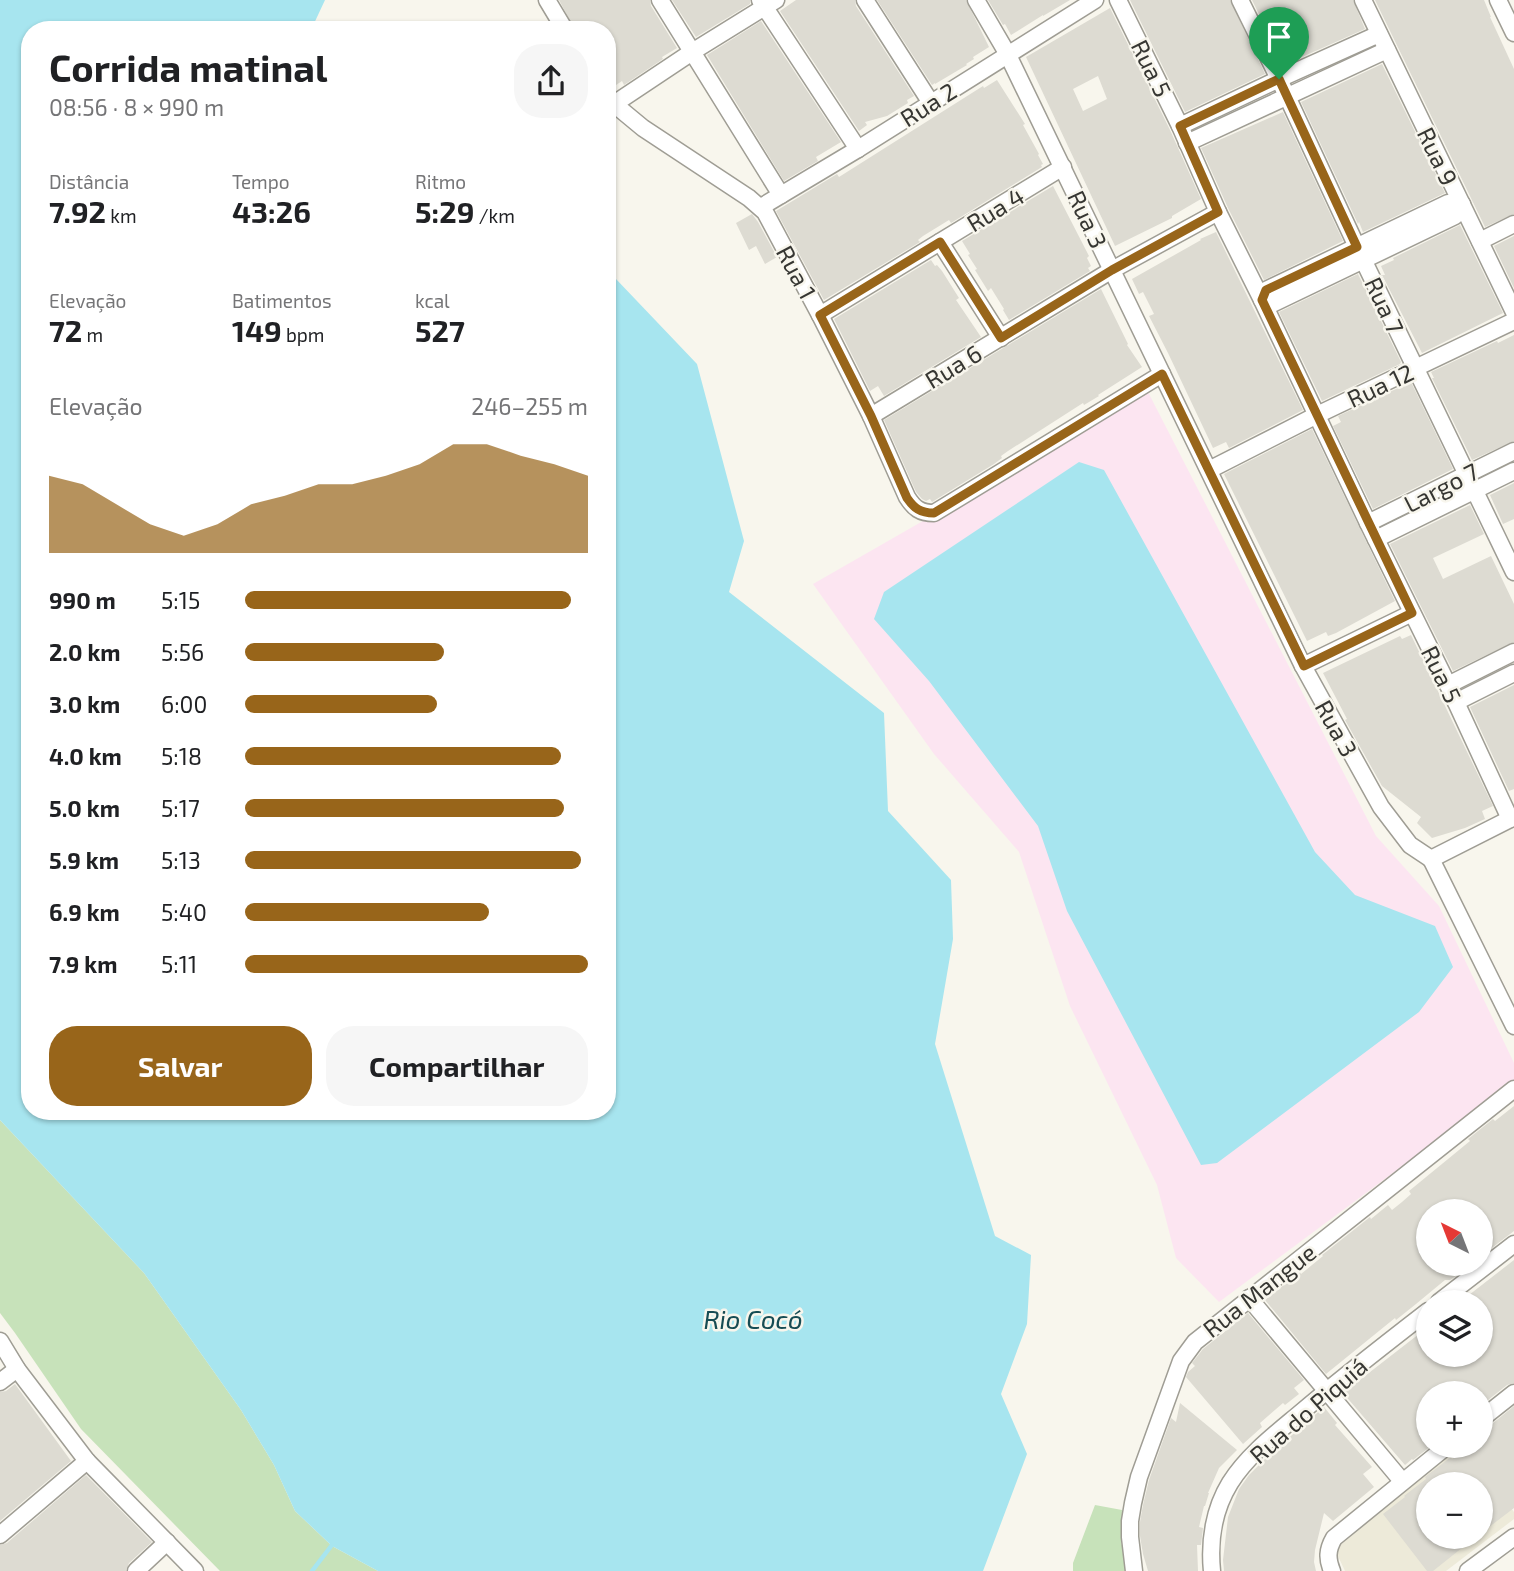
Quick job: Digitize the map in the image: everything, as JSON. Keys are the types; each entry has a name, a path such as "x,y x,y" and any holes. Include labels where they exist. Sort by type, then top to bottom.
{"street":[{"path":"547,0 560,21"},
{"path":"660,0 781,195"},
{"path":"865,0 931,103"},
{"name":"Rua 3","path":"976,0 1007,54 1063,167 1304,666 1381,807 1410,845 1431,859"},
{"name":"Rua 5","path":"1118,0 1512,818"},
{"name":"Rua 7","path":"1240,0 1514,572"},
{"name":"Rua 9","path":"1363,0 1514,312"},
{"path":"1498,0 1514,33"},
{"name":"Rua 2","path":"761,207 858,149 1088,2"},
{"path":"616,97 767,3 858,149"},
{"path":"1180,126 1379,34"},
{"path":"1187,143 1387,50"},
{"path":"616,104 643,128 761,207"},
{"name":"Rua 4","path":"820,315 1063,167"},
{"path":"1262,300 1272,304 1361,254 1455,216 1462,204"},
{"name":"Rua 1","path":"761,207 871,416 907,498 919,511 934,513 1162,374"},
{"name":"Rua 6","path":"871,416 1112,270 1218,212"},
{"path":"1480,241 1514,224"},
{"path":"940,242 1001,338"},
{"name":"Rua 12","path":"1209,470 1514,321"},
{"name":"Largo 7","path":"1368,523 1514,451"},
{"name":"Largo 7","path":"1376,539 1514,471"},
{"path":"1304,666 1412,613"},
{"path":"1448,685 1514,652"},
{"path":"1456,702 1514,673"},
{"path":"1512,818 1431,859 1514,1026"},
{"name":"Rua Mangue","path":"1134,1571 1130,1537 1139,1477 1181,1362 1195,1342 1514,1089"},
{"path":"1455,1290 1514,1244"},
{"path":"1249,1298 1402,1481"},
{"name":"Rua do Piquiá","path":"1212,1571 1210,1557 1219,1505 1230,1483 1247,1462 1327,1390 1416,1320"},
{"path":"0,1341 17,1369 88,1461 195,1571"},
{"path":"0,1382 17,1369"},
{"path":"1493,1410 1514,1393"},
{"path":"1332,1571 1328,1555 1334,1538 1432,1458"},
{"path":"0,1535 88,1461"},
{"path":"1468,1571 1514,1536"},
{"path":"136,1571 167,1542"}],"shaded area":[{"path":"1148,392 1376,836 1439,906 1514,1063 1514,1083 1219,1302 1176,1258 1157,1185 1070,1006 1019,852 934,754 813,584"},
{"path":"1445,1458 1470,1458 1481,1472 1428,1472"},
{"path":"1416,1481 1416,1549 1475,1549 1446,1571 1345,1571 1337,1548"},
{"path":"1493,1486 1514,1512 1514,1519 1493,1535"}],"green space":[{"path":"0,1120 144,1273 241,1410 274,1465 295,1511 332,1546 378,1571 220,1571 81,1429 0,1313"},
{"path":"1095,1505 1122,1510 1121,1542 1129,1571 1073,1571 1073,1563"}],"water":[{"name":"Rio Cocó","path":"0,0 325,0 315,21 21,21 21,1120 616,1120 616,279 697,364 744,541 729,592 884,713 888,811 951,880 953,939 935,1044 995,1236 1031,1255 1027,1324 1001,1394 1027,1454 983,1571 378,1571 332,1546 295,1511 274,1465 241,1410 144,1273 0,1120"},
{"path":"1079,462 1104,470 1315,852 1355,895 1435,926 1453,967 1419,1012 1217,1163 1201,1165 1067,911 1038,826 929,681 874,619 884,592"}],"building":[{"path":"559,0 650,0 677,48 624,85 622,81 616,85 616,21 570,21"},
{"path":"672,0 750,0 750,4 696,37"},
{"path":"796,0 855,0 856,6 914,96 907,100 908,103 887,116 865,122 867,125 859,131 780,11"},
{"path":"877,0 966,0 989,47 973,57 967,65 932,85"},
{"path":"988,0 1070,0 1011,35"},
{"path":"1130,0 1230,0 1265,74 1185,112"},
{"path":"1252,0 1353,0 1365,29 1284,65"},
{"path":"1375,0 1484,0 1514,69 1514,214 1485,227"},
{"path":"1110,8 1201,199 1172,218 1115,246 1026,57","holes":["1098,76 1107,99 1083,111 1073,89"]},
{"path":"761,21 841,142 816,157 818,161 784,181 707,55"},
{"path":"1382,64 1445,193 1363,232 1301,102"},
{"path":"997,80 1025,124 1023,125 1039,154 1042,167 951,223 949,220 923,236 918,240 920,242 824,300 776,211 837,174 839,177 983,86 984,88"},
{"path":"1283,112 1343,241 1264,280 1201,148"},
{"path":"1053,186 1089,256 1087,258 1090,271 1009,320 991,288 988,291 975,270 977,269 962,241"},
{"path":"752,214 777,257 765,264 756,246 749,250 736,223"},
{"path":"1460,225 1503,313 1422,353 1382,275 1385,275 1381,266"},
{"path":"1216,232 1303,410 1229,448 1226,442 1213,448 1149,316 1154,314 1143,292 1139,294 1132,279"},
{"path":"1514,236 1514,288 1494,246"},
{"path":"931,260 942,271 959,298 956,300 981,337 884,396 878,386 870,391 834,319"},
{"path":"1358,274 1401,362 1322,401 1279,312"},
{"path":"1101,289 1127,345 1142,367 932,502 930,499 922,499 916,492 884,420"},
{"path":"1514,335 1514,441 1472,460 1431,372"},
{"path":"1411,382 1453,469 1373,509 1333,426 1341,422 1338,416"},
{"path":"1312,429 1395,601 1336,633 1328,636 1326,632 1307,641 1224,474"},
{"path":"1514,483 1514,519 1503,524 1490,495"},
{"path":"1470,505 1484,534 1433,558 1443,579 1491,556 1514,604 1514,642 1453,671 1390,544"},
{"path":"1411,635 1493,806 1482,811 1485,819 1432,838 1417,823 1421,817 1382,786 1345,720 1347,719 1323,673 1400,636 1402,639"},
{"path":"1514,685 1514,789 1509,791 1470,707"},
{"path":"1514,1106 1514,1231 1493,1247 1493,1199 1416,1199 1416,1276 1456,1276 1445,1280 1433,1290 1416,1290 1416,1304 1326,1374 1265,1300 1370,1217 1371,1219 1388,1205 1392,1210 1411,1194 1409,1191 1470,1141 1468,1139 1493,1119 1495,1121"},
{"path":"1514,1260 1514,1383 1493,1396 1493,1381 1416,1381 1416,1458 1405,1465 1343,1393 1416,1336 1416,1367 1493,1367 1493,1290 1475,1290"},
{"path":"1248,1313 1304,1380 1294,1388 1299,1394 1285,1405 1283,1403 1260,1423 1262,1427 1243,1444 1186,1377 1195,1366 1192,1363 1203,1349"},
{"path":"15,1384 71,1461 0,1521 0,1392"},
{"path":"1180,1403 1237,1450 1219,1468 1208,1493 1199,1527 1203,1528 1201,1545 1197,1545 1198,1571 1148,1571 1140,1536 1143,1505 1171,1418 1176,1422"},
{"path":"1514,1406 1514,1508 1493,1524 1493,1472 1432,1472 1450,1458 1493,1458 1493,1423"},
{"path":"1324,1407 1337,1423 1335,1425 1372,1467 1363,1474 1374,1487 1333,1521 1324,1513 1315,1550 1316,1571 1224,1571 1228,1517 1239,1489 1269,1455"},
{"path":"86,1475 152,1542 129,1563 126,1571 0,1571 0,1545 7,1543"},
{"path":"1416,1487 1416,1549 1461,1549 1433,1571 1427,1571 1383,1514"}],"waterway":[{"path":"312,1571 335,1541"}],"route":[{"path":"1279,79 1357,247 1266,290 1262,300 1412,613 1304,666 1162,374 934,513 925,513 913,506 907,498 871,416 820,315 940,242 1001,338 1112,270 1218,212 1180,126 1279,79"}]}
